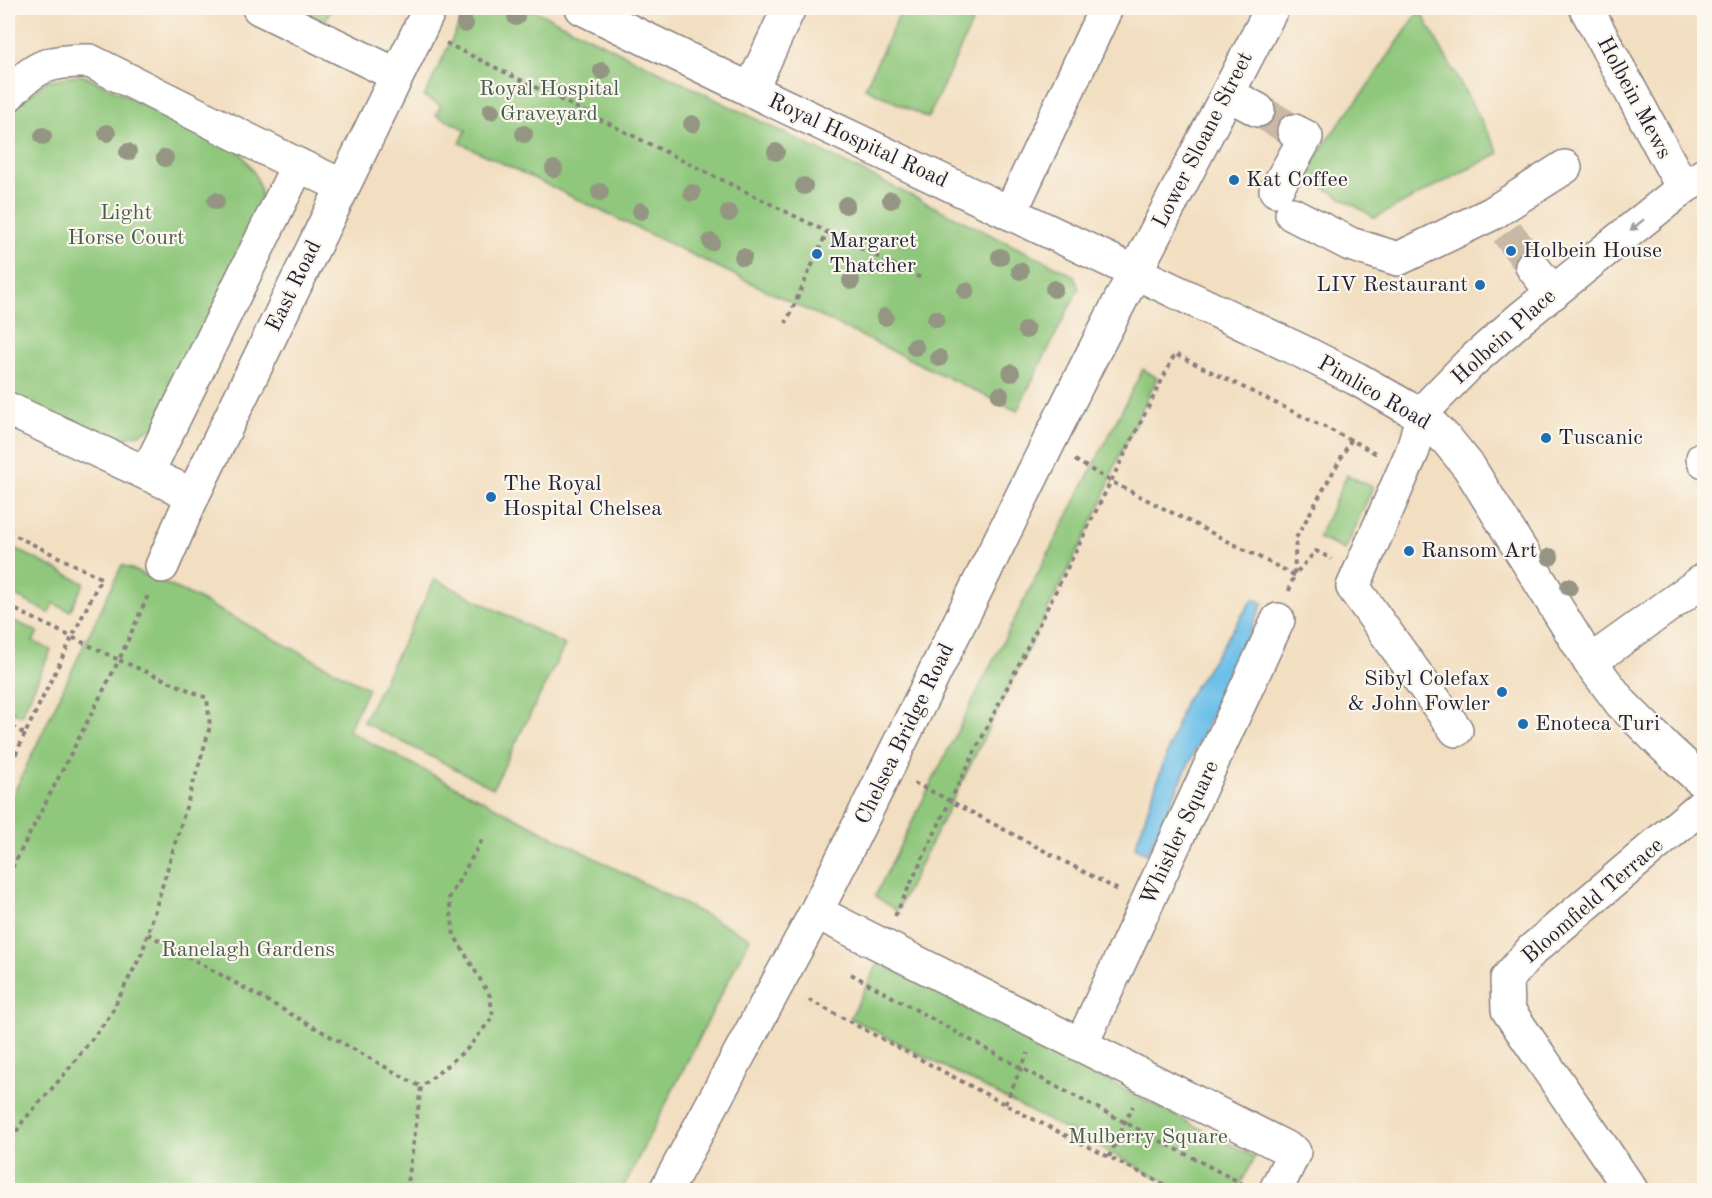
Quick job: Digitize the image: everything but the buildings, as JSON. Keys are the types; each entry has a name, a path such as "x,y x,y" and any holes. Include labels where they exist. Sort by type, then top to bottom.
{"main road":[{"path":"259,8 397,75"},
{"name":"Royal Hospital Road","path":"582,8 1135,273"},
{"path":"751,90 789,8"},
{"path":"1010,213 1106,8"},
{"name":"Lower Sloane Street","path":"1135,273 1272,8"},
{"name":"Holbein Mews","path":"1586,8 1694,182"},
{"name":"East Road","path":"162,566 193,495 424,19"},
{"path":"8,95 21,81 44,66 65,61 90,62 343,186"},
{"path":"1228,94 1258,110"},
{"path":"1294,131 1306,137 1284,202 1350,244 1398,258 1500,223 1565,167"},
{"path":"147,473 298,165"},
{"name":"Holbein Place","path":"1422,416 1433,401 1470,363 1552,293 1694,182"},
{"path":"1532,266 1552,293"},
{"name":"Pimlico Road","path":"1135,273 1330,365 1422,416 1447,440 1469,467 1590,662 1621,703 1704,783"},
{"name":"Chelsea Bridge Road","path":"666,1191 816,912 1078,383 1135,273"},
{"path":"8,409 193,495"},
{"path":"1422,416 1413,450 1353,587 1456,730"},
{"path":"1590,662 1704,580"},
{"name":"Whistler Square","path":"1081,1045 1278,620"},
{"name":"Bloomfield Terrace","path":"1631,1191 1508,1010 1507,980 1532,950 1704,804"},
{"path":"816,912 1294,1152 1276,1191"}],"path":[{"path":"424,19 827,232 923,279"},
{"path":"786,323 827,232"},
{"path":"894,917 1175,354 1375,453 1380,444"},
{"path":"1278,620 1294,575 1296,538 1350,440"},
{"path":"1080,464 1294,575"},
{"path":"8,532 101,578 8,771"},
{"path":"1294,575 1316,551 1360,571"},
{"path":"8,876 119,660 162,566"},
{"path":"8,606 119,660 207,698 210,726 142,953 109,1017 63,1076 23,1121 8,1145"},
{"path":"8,725 25,734"},
{"path":"914,783 1147,905"},
{"path":"407,1191 422,1087 468,1048 493,1017 490,996 454,935 449,898 483,838"},
{"path":"148,934 422,1087"},
{"path":"850,974 1021,1068 1241,1183 1248,1191"},
{"path":"809,1000 1175,1191"},
{"path":"1005,1104 1041,1025"},
{"path":"1109,1157 1124,1122 1148,1079"}],"green space":[{"path":"295,8 331,8 325,22"},
{"name":"Royal Hospital Graveyard","path":"467,8 530,8 1073,275 1079,288 1017,411 460,143 466,130 436,115 441,105 424,97"},
{"path":"902,8 979,8 928,118 865,88"},
{"path":"1420,10 1499,153 1375,218 1305,176 1329,137"},
{"name":"Light Horse Court","path":"82,75 236,147 256,176 261,200 261,210 158,424 142,433 121,439 92,437 8,397 8,119 12,110 48,80"},
{"path":"1143,369 1157,378 1115,465 1103,500 897,911 875,896"},
{"path":"1347,475 1373,487 1345,550 1318,538"},
{"path":"8,545 84,583 70,611 53,603 49,613 8,592"},
{"name":"Ranelagh Gardens","path":"122,565 185,592 368,688 348,731 750,938 622,1190 8,1190 8,805"},
{"path":"435,579 565,645 493,788 363,722"},
{"path":"8,618 38,632 33,641 51,650 21,716 8,709"},
{"name":"Mulberry Square","path":"879,962 1255,1157 1237,1190 1182,1190 850,1018"}],"water":[{"path":"1253,599 1263,603 1147,854 1135,847 1184,703"}],"tunnel":[{"path":"1258,110 1294,131"},
{"path":"1507,232 1532,266"}],"place":[{"name":"Kat Coffee","path":"1234,180"},
{"name":"Holbein House","path":"1511,251"},
{"name":"Margaret Thatcher","path":"817,254"},
{"name":"LIV Restaurant","path":"1480,285"},
{"name":"Tuscanic","path":"1546,438"},
{"name":"The Royal Hospital Chelsea","path":"491,497"},
{"name":"Ransom Art","path":"1409,551"},
{"name":"Sibyl Colefax & John Fowler","path":"1502,692"},
{"name":"Enoteca Turi","path":"1523,724"}]}
